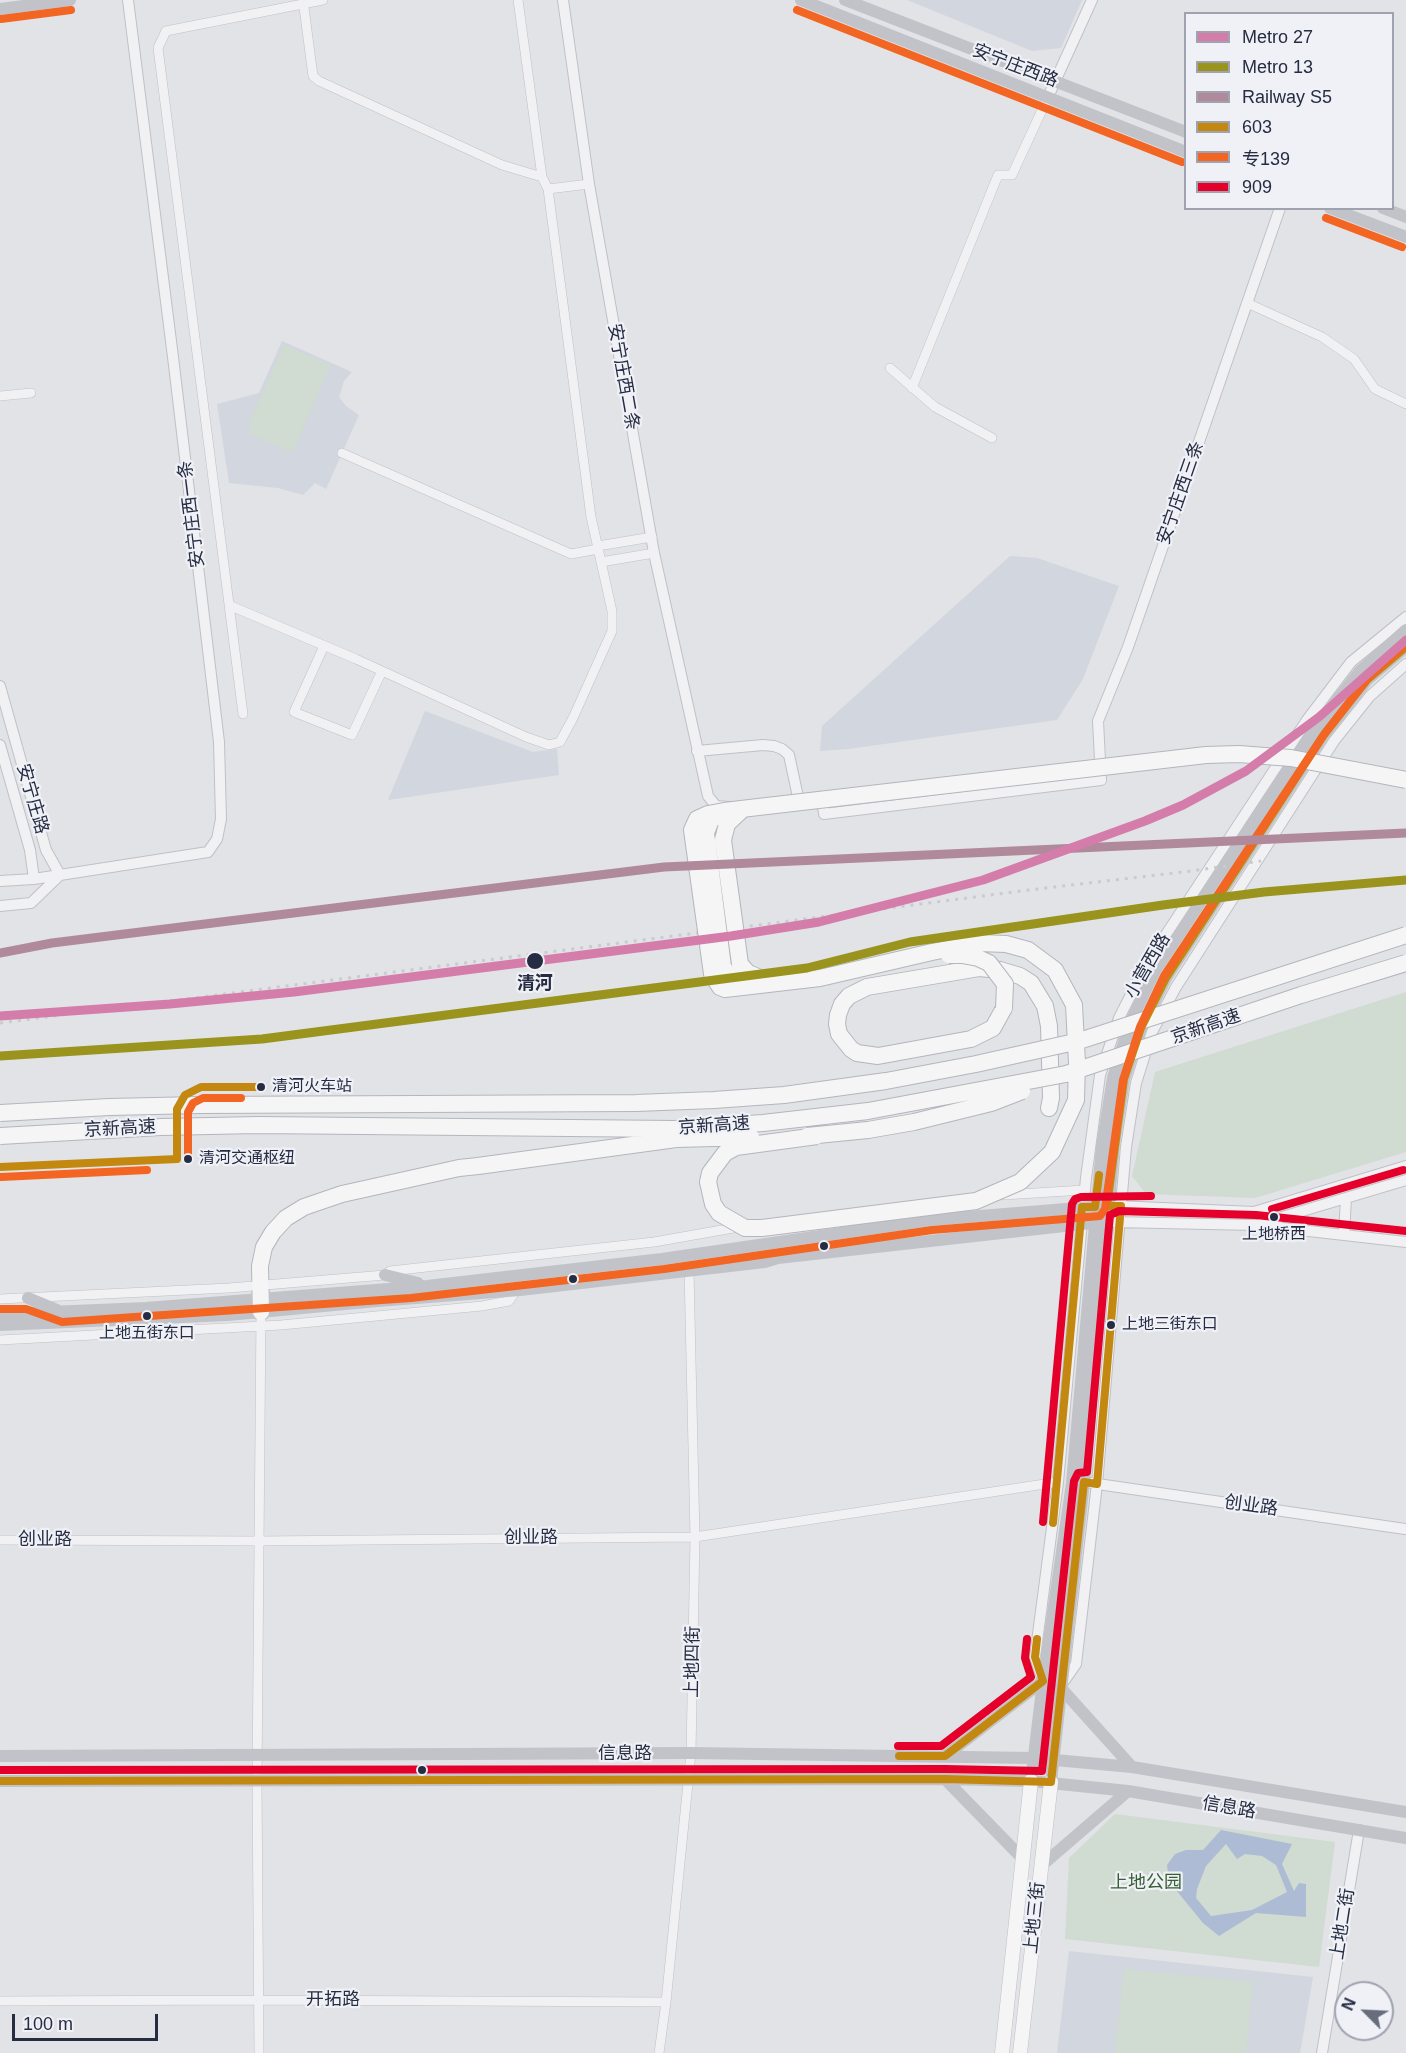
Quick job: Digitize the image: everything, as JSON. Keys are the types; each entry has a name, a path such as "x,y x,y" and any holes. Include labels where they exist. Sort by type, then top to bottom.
{"highway":[{"path":"1066,1074 991,1103 914,1122 736,1148 725,1153 710,1173 708,1182 713,1204 719,1213 745,1228 762,1228 976,1201 1020,1182 1052,1152 1076,1100 1074,1005 1055,970 1028,950 1006,944 979,943 820,978 725,989 716,982 712,974 692,830 697,819 724,811 1206,755 1239,754 1291,758 1406,780"},
{"path":"743,809 727,824 723,832 740,964 748,973 772,983"},
{"name":"京新高速","path":"0,1113 199,1105 636,1103 784,1095 886,1081 1079,1041 1406,935"},
{"path":"898,960 962,955 978,958 989,963 1005,984 1004,1008 993,1028 971,1039 878,1056 857,1053 850,1049 839,1034 837,1024 842,1004 849,996 867,987 980,968 1000,970 1020,976 1030,983 1045,1006 1049,1026 1051,1098 1049,1108"},
{"name":"京新高速","path":"0,1136 161,1127 258,1125 674,1129 763,1123 868,1111 1066,1074 1301,995 1406,963"},
{"path":"261,1305 260,1266 264,1247 273,1232 286,1218 304,1207 342,1194 459,1168 676,1139 817,1136"}],"main road":[{"path":"0,9 70,0"},
{"name":"安宁庄西路","path":"801,0 1184,152"},
{"name":"安宁庄西路","path":"844,0 1184,132"},
{"path":"1335,210 1406,237"},
{"path":"1388,210 1406,217"},
{"name":"小营西路","path":"1094,1223 1102,1146 1113,1078 1130,1023 1155,971 1316,727 1360,671 1406,630"},
{"name":"小营西路","path":"1095,1207 1114,1144 1124,1079 1141,1028 1166,978 1323,736 1367,680 1406,647"},
{"path":"0,1325 217,1316 261,1305 662,1259 931,1220 1095,1207"},
{"path":"0,1314 261,1305 516,1290 1094,1223 1084,1483 1051,1782"},
{"path":"385,1275 428,1286"},
{"path":"28,1298 61,1312"},
{"path":"1031,1781 1043,1680 1084,1483"},
{"path":"945,1756 1043,1680"},
{"path":"1060,1687 1132,1767"},
{"name":"信息路","path":"0,1756 691,1754 1033,1758 1132,1767 1406,1812"},
{"path":"945,1779 1023,1859"},
{"name":"信息路","path":"0,1781 945,1779 1031,1781 1128,1791 1406,1838"},
{"name":"上地三街","path":"1002,2053 1031,1781"},
{"name":"上地三街","path":"1020,2053 1051,1782"},
{"path":"1041,1866 1128,1791"}],"street":[{"name":"安宁庄西一条","path":"0,880 34,879 208,852 216,839 221,819 219,742 128,0"},
{"path":"243,714 158,48 166,31 303,2 323,0"},
{"path":"231,606 382,671 526,737 549,745 556,745 560,742 573,718 612,631 612,611 591,517 548,189 542,177 518,0"},
{"name":"安宁庄西二条","path":"563,0 589,184 651,537 708,796 716,806 727,807 798,797"},
{"path":"912,388 998,175 1012,175 1092,0"},
{"path":"303,2 313,76 318,81 502,165 542,177"},
{"path":"548,189 589,184"},
{"name":"安宁庄西三条","path":"798,797 823,805 825,814 1101,780 1098,721 1128,647 1279,210"},
{"path":"1247,303 1322,337 1354,359 1375,390 1406,404"},
{"path":"890,368 934,407 992,438"},
{"path":"0,396 31,393"},
{"path":"342,453 571,554 651,537"},
{"path":"601,562 654,553"},
{"name":"小营西路","path":"1058,1482 1094,1223 1095,1207 1084,1190 1090,1140 1100,1075 1119,1018 1146,965 1320,704 1351,662 1406,617"},
{"path":"324,646 294,712 352,735 382,671"},
{"name":"小营西路","path":"1119,1221 1126,1147 1136,1083 1152,1032 1176,987 1334,741 1370,696 1406,664"},
{"name":"安宁庄路","path":"0,686 46,850 60,875"},
{"name":"安宁庄路","path":"0,745 30,850 34,879"},
{"path":"697,751 763,745 783,749 789,755 798,797"},
{"path":"0,906 31,903 60,875"},
{"path":"1095,1207 1121,1206 1254,1212 1406,1166"},
{"path":"1256,1224 1406,1180"},
{"path":"0,1340 261,1305 385,1275 390,1271 654,1242 705,1232 937,1201 1084,1190"},
{"path":"1344,1234 1346,1198"},
{"path":"1254,1212 1256,1224"},
{"path":"1084,1483 1119,1221"},
{"path":"1094,1223 1119,1221 1256,1224 1406,1242"},
{"name":"上地四街","path":"659,2053 691,1754 695,1537 689,1270"},
{"path":"0,1299 261,1305"},
{"path":"259,2053 257,1781 261,1305"},
{"path":"1043,1680 1035,1656 1058,1482"},
{"name":"创业路","path":"0,1540 259,1541 695,1537 1058,1482 1084,1483 1405,1529"},
{"name":"上地二街","path":"1322,2053 1359,1830"},
{"name":"开拓路","path":"0,2001 666,2002"}],"shaded area":[{"path":"907,0 1082,0 1061,48 1032,51"},
{"path":"282,341 352,372 344,381 339,397 346,406 359,415 326,489 315,483 303,495 278,488 229,483 217,404 259,393"},
{"path":"1010,556 1037,558 1119,586 1083,679 1057,720 820,751 822,726"},
{"path":"425,711 533,752 557,749 559,775 388,800"},
{"path":"1069,1951 1313,1977 1300,2053 1057,2053"}],"green space":[{"path":"284,345 331,365 292,453 251,435 249,423"},
{"path":"1406,992 1406,1152 1255,1198 1146,1194 1132,1176 1155,1072"},
{"name":"上地公园","path":"1115,1814 1335,1842 1319,1967 1065,1939 1069,1858"},
{"path":"1124,1969 1253,1982 1246,2053 1115,2053"}],"water":[{"path":"1221,1830 1292,1844 1282,1864 1294,1891 1299,1883 1306,1884 1306,1917 1256,1913 1219,1936 1203,1923 1169,1880 1167,1865 1175,1854 1186,1850 1203,1850","holes":["1226,1844 1237,1859 1245,1854 1262,1856 1276,1865 1287,1892 1252,1910 1211,1916 1196,1898 1206,1866"]}],"railway":[{"path":"0,1023 1261,861"}],"metro line":[{"name":"27","path":"0,1016 170,1004 294,992 731,936 819,922 983,880 1145,821 1183,805 1246,771 1319,717 1406,640"},
{"name":"13","path":"0,1056 262,1039 807,968 910,942 1163,905 1264,892 1406,880"}],"rail line":[{"name":"S5","path":"0,953 52,943 664,867 1406,833"}],"transit line":[{"name":"专139","path":"1,19 71,10"},
{"name":"专139","path":"797,10 1182,162"},
{"name":"专139","path":"1326,218 1402,247"},
{"name":"专139","path":"0,1309 26,1309 62,1322 411,1298 664,1269 932,1230 1100,1216 1105,1209 1123,1080 1140,1027 1164,976 1325,733 1368,678 1406,644"},
{"name":"603","path":"0,1781 945,1779 1051,1782 1084,1482 1097,1484 1121,1206 1107,1206 1124,1079 1141,1028 1166,978 1323,736 1367,680 1406,647"},
{"name":"603","path":"0,1167 177,1159 177,1109 185,1095 201,1087 261,1087"},
{"name":"专139","path":"188,1159 188,1112 193,1103 203,1098 241,1098"},
{"name":"专139","path":"1,1177 147,1170"},
{"name":"909","path":"1272,1209 1403,1170"},
{"name":"603","path":"1053,1523 1082,1207 1095,1207 1099,1175"},
{"name":"909","path":"1043,1522 1072,1204 1075,1199 1081,1197 1151,1196"},
{"name":"909","path":"0,1770 945,1769 1042,1771 1074,1481 1078,1473 1087,1472 1110,1215 1119,1211 1256,1215 1406,1231"},
{"name":"909","path":"898,1746 941,1746 1031,1677 1025,1658 1027,1639"},
{"name":"603","path":"899,1756 945,1756 1043,1681 1035,1657 1037,1639"}],"place":[{"name":"清河","path":"535,961"},
{"name":"清河火车站","path":"261,1087"},
{"name":"清河交通枢纽","path":"188,1159"},
{"name":"上地桥西","path":"1274,1217"},
{"name":"上地五街东口","path":"147,1316"},
{"name":"上地三街东口","path":"1111,1325"}]}
